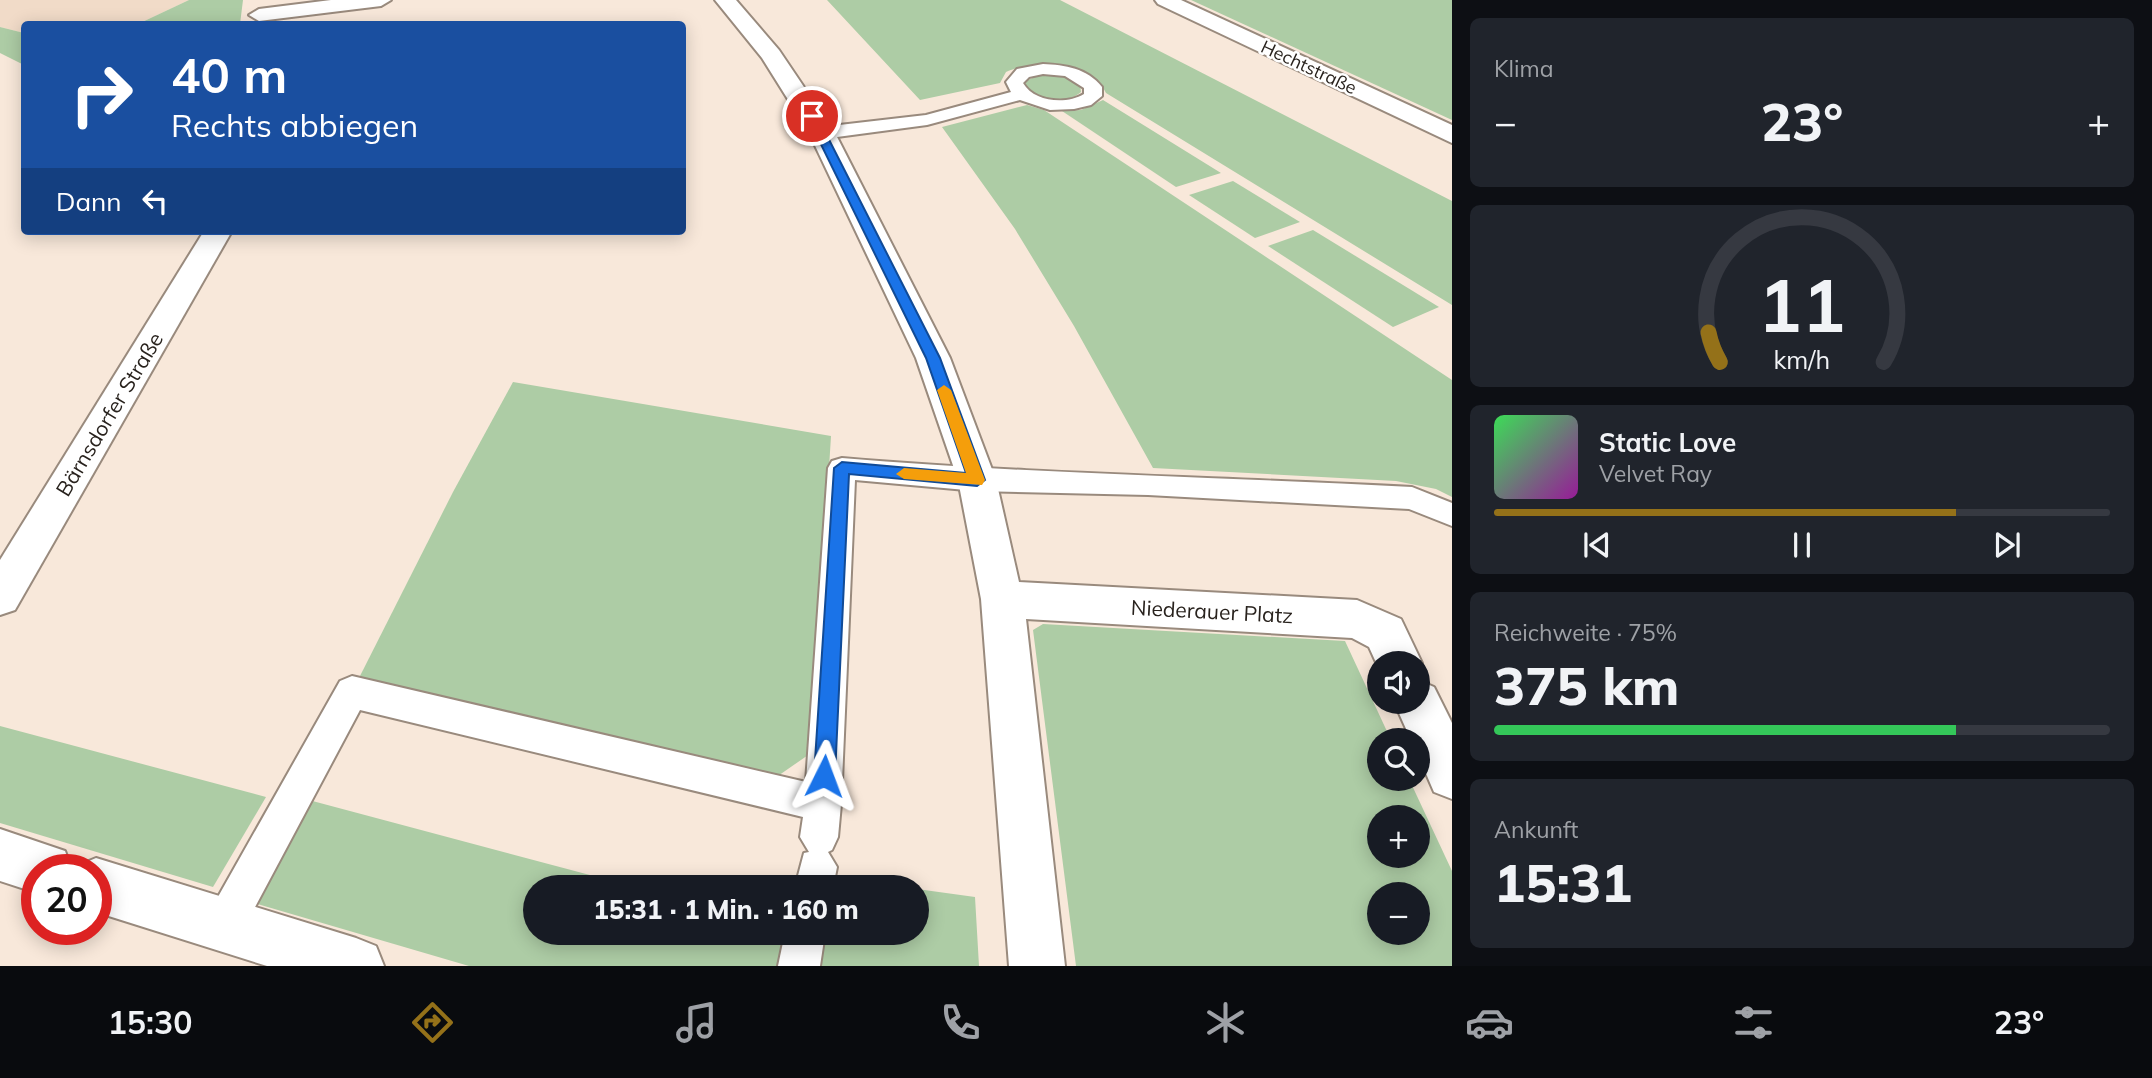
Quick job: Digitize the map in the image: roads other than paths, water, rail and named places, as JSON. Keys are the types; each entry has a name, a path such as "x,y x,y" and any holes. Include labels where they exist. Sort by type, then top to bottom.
{"street":[{"path":"259,13 381,0"},
{"path":"725,0 771,55 822,133 933,358 977,480 1002,599 1038,966"},
{"name":"Hechtstraße","path":"1165,0 1452,135"},
{"name":"Bärnsdorfer Straße","path":"0,597 216,235"},
{"name":"Niederauer Platz","path":"1002,599 1357,619 1385,633 1393,651"},
{"path":"1423,714 1452,775"},
{"path":"0,855 21,862"},
{"path":"112,891 356,966"}],"lane":[{"path":"822,133 927,120 1022,94"},
{"path":"224,925 352,692 818,849 842,468 977,480 1148,484 1412,498 1452,515"},
{"path":"799,966 803,945"}]}
